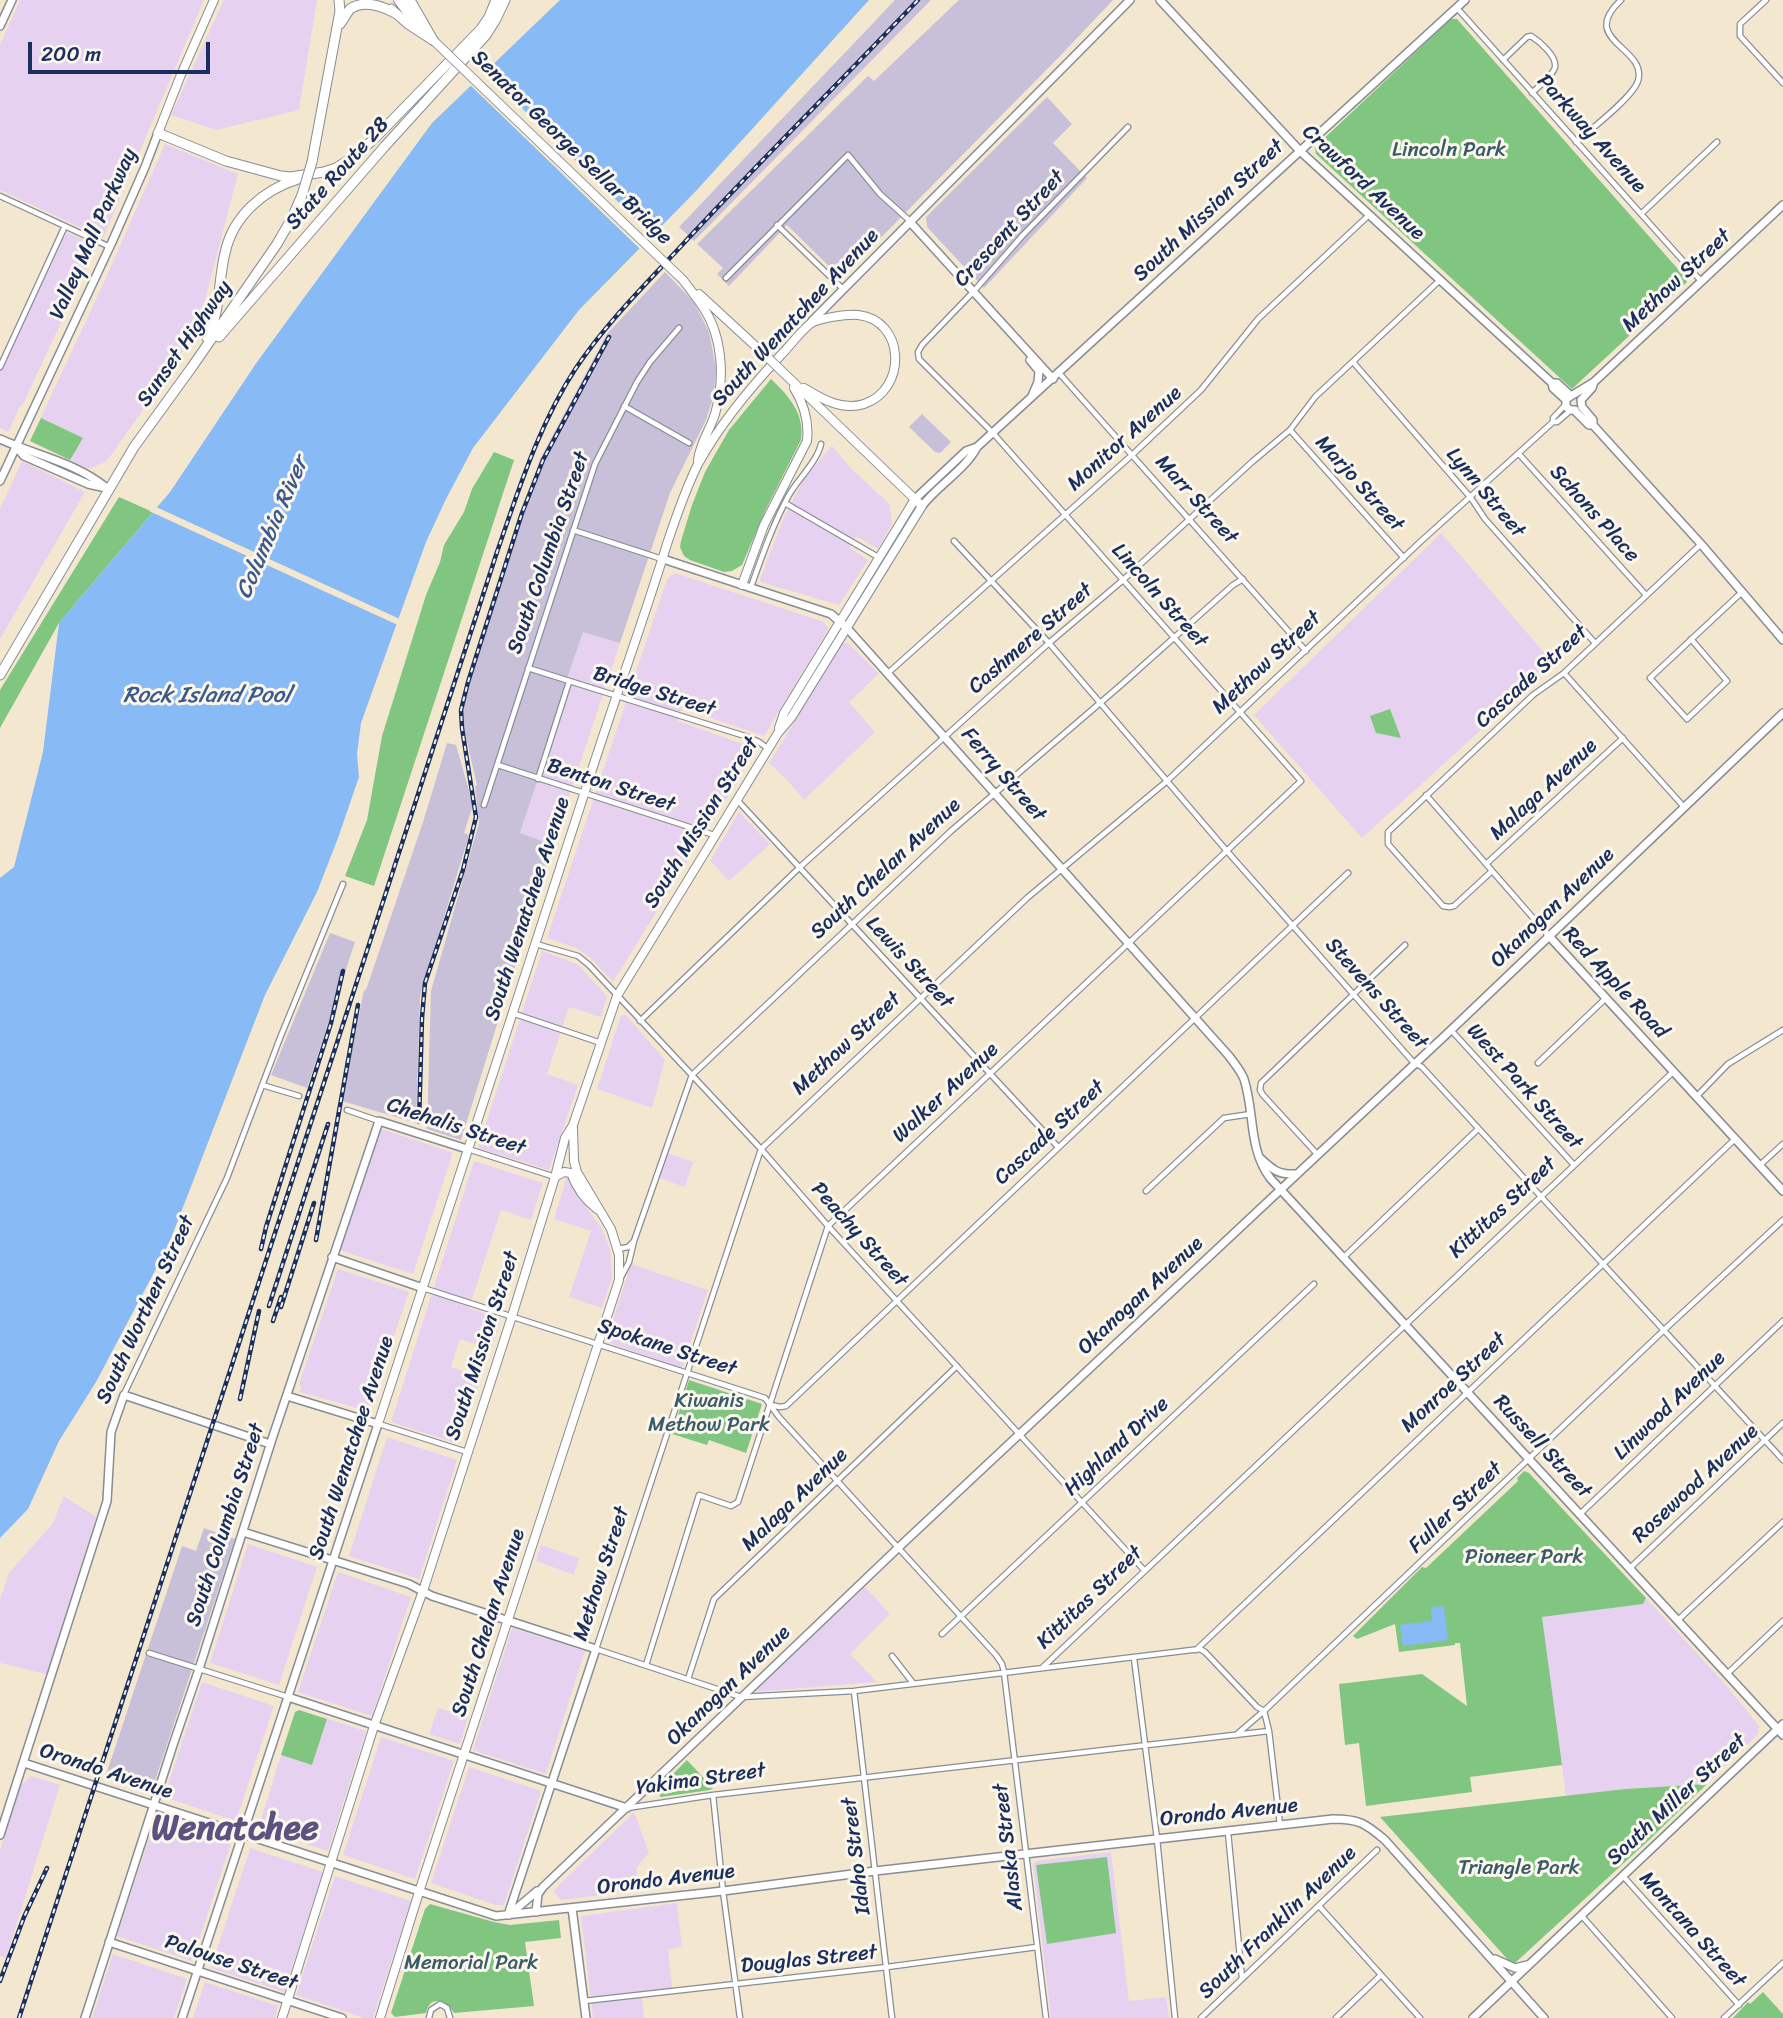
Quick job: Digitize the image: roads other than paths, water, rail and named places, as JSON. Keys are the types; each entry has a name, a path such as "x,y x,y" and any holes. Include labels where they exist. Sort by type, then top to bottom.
{"highway":[{"path":"337,0 337,28"},
{"name":"Sunset Highway","path":"337,0 340,11"},
{"name":"Sunset Highway","path":"0,675 134,447 192,368 292,218 312,162 340,11 347,0"},
{"path":"381,0 394,13"},
{"path":"410,0 434,41"},
{"path":"192,368 211,330 220,293 225,253 229,238 238,222 262,195 286,183 336,168 374,139 481,29 496,0"},
{"name":"State Route 28","path":"192,368 485,35 505,0"},
{"path":"337,28 351,8 359,2 367,1 379,4 434,41"},
{"path":"158,133 247,168 290,177 312,174"}],"main road":[{"path":"0,26 12,0"},
{"name":"Valley Mall Parkway","path":"0,481 110,247 215,0"},
{"name":"Senator George Sellar Bridge","path":"398,0 418,28 684,281"},
{"name":"South Wenatchee Avenue","path":"182,2018 616,696 681,503 698,465 716,434 740,402 813,321 1130,0"},
{"name":"Crawford Avenue","path":"1160,0 1300,151 1552,383 1557,383 1589,425 1592,425 1701,544 1783,640"},
{"name":"South Mission Street","path":"778,733 784,713 915,499 966,452 977,447 1031,399 1465,0"},
{"name":"Methow Street","path":"1594,382 1578,408 1570,402 1783,205"},
{"name":"Marr Street","path":"911,222 1024,348 1056,376"},
{"path":"684,281 922,506"},
{"path":"684,281 705,309 717,338 721,366 715,414 699,447 698,465"},
{"path":"790,379 830,402 846,405 857,405 875,399 891,382 896,357 884,329 876,322 856,314 813,321"},
{"name":"Marr Street","path":"1024,348 1025,354 1039,371 1031,399"},
{"path":"746,586 764,525 807,442 806,415 790,379"},
{"path":"1570,402 1578,396 1581,402"},
{"name":"Crawford Avenue","path":"1581,402 1593,420 1592,425"},
{"path":"0,439 93,476 108,489"},
{"name":"South Mission Street","path":"282,2018 374,1726 422,1591 512,1316 565,1138 573,1125 617,996 714,835 778,733 792,718 922,506 971,458 977,447"},
{"name":"Ferry Street","path":"663,559 831,614 847,628 1229,1056 1243,1076 1256,1154 1262,1167 1280,1189"},
{"name":"Okanogan Avenue","path":"508,1915 543,1887 627,1808 898,1548 1451,1030 1783,713"},
{"name":"Red Apple Road","path":"1548,935 1783,1191"},
{"name":"Chehalis Street","path":"379,1121 467,1149"},
{"name":"South Columbia Street","path":"85,2018 332,1257 379,1121"},
{"path":"573,1125 572,1149 577,1172 611,1229 618,1249 619,1280"},
{"path":"1256,1154 1276,1171 1297,1174"},
{"path":"555,1177 564,1172 571,1173 579,1190 590,1204 601,1212"},
{"name":"Russell Street","path":"1280,1189 1727,1674 1781,1729"},
{"name":"Spokane Street","path":"332,1257 422,1288"},
{"name":"South Chelan Avenue","path":"380,2018 619,1280"},
{"path":"124,1395 271,1444"},
{"name":"South Worthen Street","path":"0,1835 107,1501 112,1425 124,1395"},
{"path":"287,1395 378,1424"},
{"name":"Kittitas Street","path":"243,1532 409,1584 422,1591 596,1649"},
{"name":"Methow Street","path":"508,1915 596,1649"},
{"name":"Yakima Street","path":"288,1697 627,1808"},
{"name":"South Miller Street","path":"1473,2018 1781,1729"},
{"name":"Orondo Avenue","path":"24,1763 496,1916 1350,1819 1367,1825 1385,1840 1544,2018"},
{"path":"536,1912 537,1898 543,1887"},
{"path":"572,1909 586,2018"},
{"name":"Palouse Street","path":"109,1942 342,2018"},
{"path":"1488,1956 1515,1968 1530,1963"}],"street":[{"path":"1576,142 1631,93 1638,80 1636,63 1614,42 1607,27 1609,14 1621,0"},
{"path":"1766,0 1740,23 1740,36 1783,83"},
{"name":"Parkway Avenue","path":"1456,8 1702,281"},
{"path":"1503,60 1531,36 1550,54 1555,67 1532,93"},
{"name":"Crescent Street","path":"918,355 922,345 1023,235 1128,127"},
{"path":"1641,214 1717,142"},
{"name":"Marr Street","path":"778,225 848,155 880,194 911,222"},
{"path":"0,196 110,247"},
{"name":"Monitor Avenue","path":"888,673 1132,455 1208,383 1258,319 1369,215"},
{"path":"726,278 778,225 843,289"},
{"path":"0,367 65,226"},
{"name":"Cashmere Street","path":"640,1021 800,867 1290,430 1315,397 1441,280"},
{"name":"South Columbia Street","path":"484,806 595,464 650,362 679,328"},
{"name":"Lincoln Street","path":"918,355 924,366 993,433 1301,780"},
{"name":"Lynn Street","path":"1353,362 1471,498 1485,519 1595,643"},
{"name":"Marr Street","path":"1056,376 1132,455 1306,651"},
{"name":"Methow Street","path":"596,1649 761,1149 1027,898 1167,781 1404,558 1553,422 1557,422 1570,402"},
{"path":"624,406 689,443"},
{"name":"Marjo Street","path":"1290,430 1404,558"},
{"path":"746,586 785,503 818,453 821,444"},
{"name":"Schons Place","path":"1519,454 1646,595"},
{"path":"785,503 879,558"},
{"name":"Ferry Street","path":"573,530 663,559"},
{"name":"Stevens Street","path":"954,541 1049,643 1414,1063 1422,1067 1783,1460"},
{"name":"Cascade Street","path":"1492,871 1454,906 1443,906 1388,844 1389,829 1533,695 1564,673 1701,544"},
{"name":"South Chelan Avenue","path":"619,1280 629,1262 692,1075 951,831 1242,579"},
{"path":"1691,639 1727,681 1687,719 1650,678 1691,639 1742,592"},
{"name":"Bridge Street","path":"528,668 748,737 759,741 768,749"},
{"path":"1564,673 1685,807"},
{"path":"538,779 569,682"},
{"name":"Malaga Avenue","path":"1486,864 1623,738"},
{"name":"Benton Street","path":"498,765 714,835"},
{"name":"Walker Avenue","path":"646,1665 699,1495 731,1506 738,1502 828,1226 1301,780"},
{"name":"Red Apple Road","path":"1426,795 1548,935"},
{"name":"Lewis Street","path":"737,800 1058,1147"},
{"name":"Cascade Street","path":"770,1405 786,1406 1348,873"},
{"name":"South Worthen Street","path":"124,1395 223,1188 343,884"},
{"name":"Peachy Street","path":"536,944 578,956 589,965 761,1149 828,1226 1144,1570"},
{"path":"1317,1154 1263,1095 1261,1083 1405,945"},
{"path":"1538,1063 1606,998"},
{"path":"512,1013 600,1043"},
{"name":"West Park Street","path":"1451,1030 1574,1165"},
{"path":"1696,1096 1728,1064 1783,1030"},
{"name":"Kittitas Street","path":"596,1649 741,1698 853,1691 1042,1667 1674,1072"},
{"path":"262,1085 299,1096"},
{"name":"Chehalis Street","path":"347,1110 379,1121"},
{"path":"1146,1191 1224,1118 1251,1114"},
{"path":"1344,1257 1478,1129"},
{"name":"Monroe Street","path":"1195,1650 1735,1139"},
{"path":"1760,1166 1783,1144"},
{"name":"Chehalis Street","path":"467,1149 555,1177"},
{"name":"Fuller Street","path":"1264,1711 1783,1220"},
{"path":"618,1249 628,1247 634,1241"},
{"name":"Highland Drive","path":"942,1634 1314,1284"},
{"name":"Spokane Street","path":"422,1288 765,1398 996,1655 1004,1672"},
{"name":"Linwood Avenue","path":"1580,1514 1783,1321"},
{"name":"Malaga Avenue","path":"688,1679 714,1599 957,1366"},
{"name":"Rosewood Avenue","path":"1630,1568 1783,1423"},
{"path":"378,1424 467,1452"},
{"path":"1678,1620 1783,1521"},
{"path":"1727,1674 1783,1621"},
{"path":"1042,1667 1195,1650 1205,1652 1257,1707 1264,1711 1269,1731 1280,1825"},
{"name":"Yakima Street","path":"149,1653 288,1697"},
{"path":"892,1656 914,1684"},
{"path":"1135,1658 1175,2018"},
{"name":"Alaska Street","path":"1004,1672 1046,2018"},
{"name":"Idaho Street","path":"853,1691 892,2018"},
{"path":"1236,1735 1264,1711"},
{"name":"Yakima Street","path":"627,1808 713,1795 1269,1731"},
{"path":"713,1795 740,2018"},
{"path":"1228,1832 1242,1978"},
{"name":"South Franklin Avenue","path":"1201,2018 1377,1850"},
{"name":"Montana Street","path":"1623,1876 1738,2005"},
{"path":"1319,1906 1420,2018"},
{"path":"1580,1915 1672,2018"},
{"name":"Douglas Street","path":"584,2002 1037,1947"},
{"path":"1724,2018 1783,1963"},
{"path":"1336,2018 1381,1975"},
{"path":"429,2018 431,2010 440,2004 449,2010 450,2018"}],"water":[{"name":"Rock Island Pool","path":"560,0 869,0 696,191 579,310 473,448 426,542 361,723 357,754 359,777 338,838 317,892 265,995 168,1246 96,1382 59,1441 28,1509 0,1538 0,878 14,867 43,752 59,623 170,492 257,362 432,123"},
{"path":"1444,1606 1448,1640 1403,1646 1400,1625 1432,1621 1431,1607"}],"railway":[{"path":"19,2018 497,552 541,434 576,368 614,319 741,182 918,0"},
{"path":"419,1122 425,983 463,870 476,817 461,710 522,513 543,460 609,337"},
{"path":"261,1249 331,1023 343,971"},
{"path":"316,1240 358,1005"},
{"path":"269,1306 328,1124"},
{"path":"281,1307 314,1203"},
{"path":"273,1321 281,1297"},
{"path":"240,1399 259,1311"},
{"path":"0,1981 24,1917 47,1868"}],"district":[{"name":"Wenatchee","path":"235,1830"}],"park label":[{"name":"Lincoln Park","path":"1449,151"},
{"name":"Kiwanis Methow Park","path":"709,1414"},
{"name":"Pioneer Park","path":"1524,1558"},
{"name":"Triangle Park","path":"1519,1869"},
{"name":"Memorial Park","path":"471,1964"}],"water label":[{"name":"Columbia River","path":"273,528"}]}
